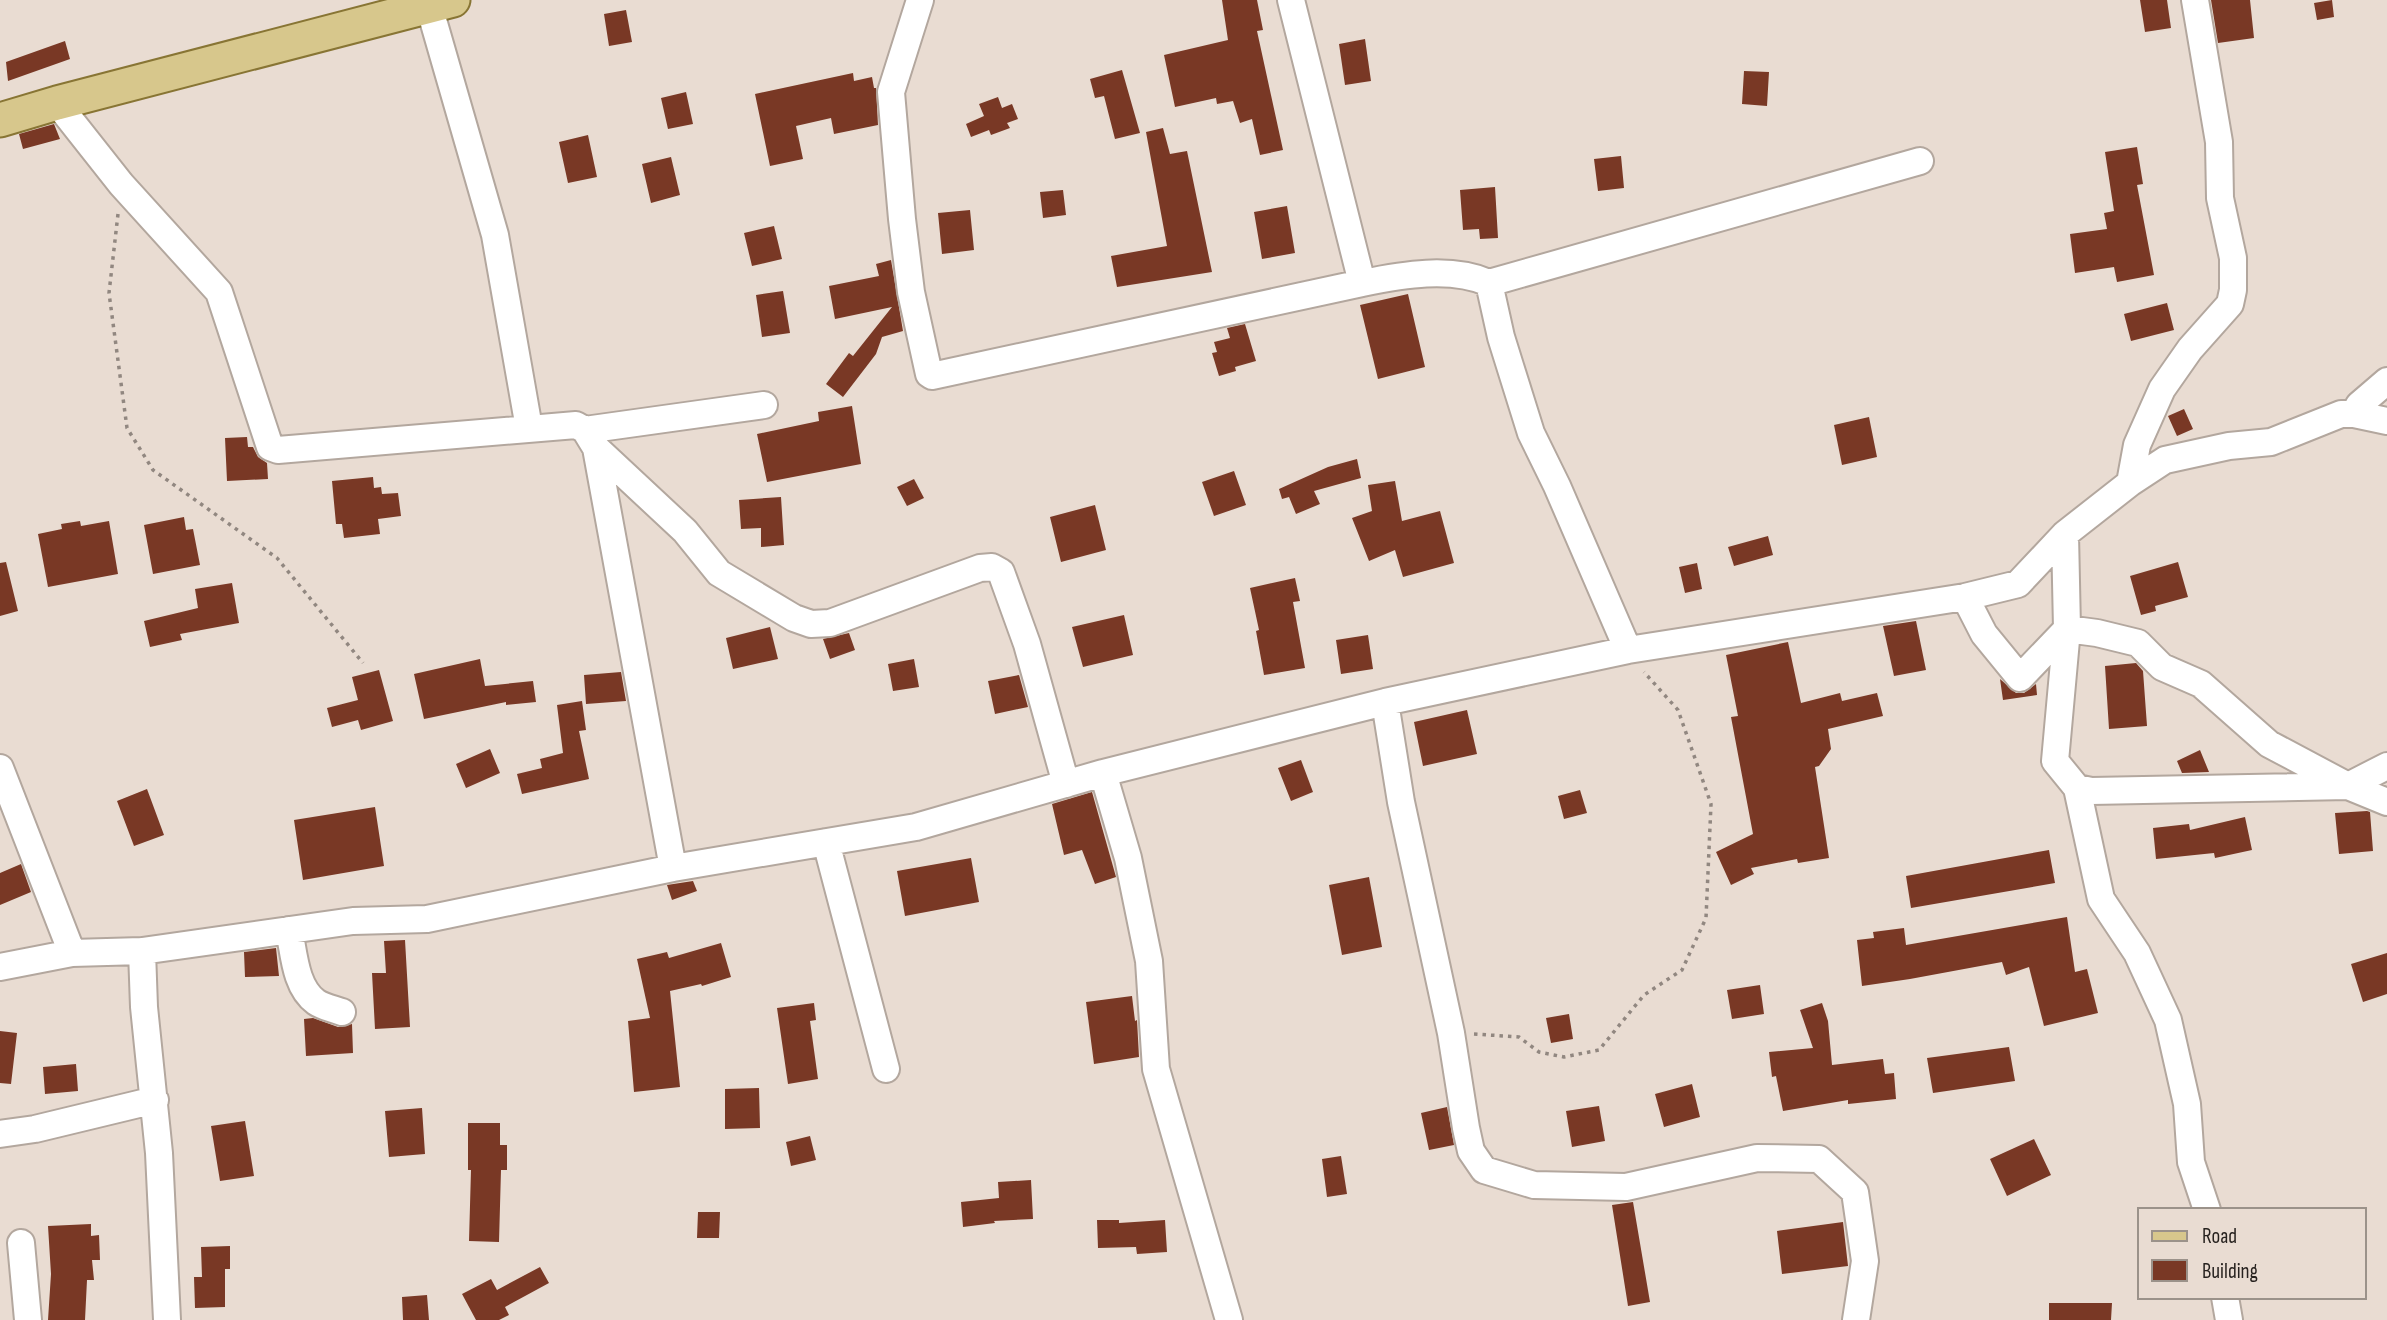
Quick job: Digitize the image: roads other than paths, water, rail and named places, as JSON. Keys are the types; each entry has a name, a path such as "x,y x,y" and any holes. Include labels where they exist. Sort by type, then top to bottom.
{"main road":[{"path":"0,120 441,3"}],"street":[{"path":"920,0 891,92 911,292 930,376 1390,278 1454,274 1473,275 1489,283 1920,161"},
{"path":"1292,0 1362,283"},
{"path":"2130,483 2137,445 2162,389 2190,349 2230,304 2233,290 2233,258 2220,198 2220,142 2195,0"},
{"path":"441,3 495,235 529,428"},
{"path":"57,103 121,184 219,292 270,447 278,450 576,425 684,531 719,573 794,618 811,624 830,623 981,568 992,567 1000,572 1027,643 1066,784"},
{"path":"1489,283 1531,433 1557,486 1628,650"},
{"path":"2354,414 2359,405 2387,381"},
{"path":"591,439 764,405"},
{"path":"0,967 72,953 142,951 353,921 428,919 673,868 916,827 1102,773 1385,702 1628,650 1965,597 2018,583 2065,534 2130,483 2165,460 2229,446 2271,442 2341,414 2387,421"},
{"path":"591,439 673,868"},
{"path":"2065,534 2067,629 2055,761 2077,788 2101,900 2137,953 2168,1020 2187,1104 2191,1161 2206,1208"},
{"path":"1965,597 1984,634 2020,678 2067,629"},
{"path":"2067,629 2138,643 2162,667 2201,684 2269,744 2348,786 2387,802"},
{"path":"1385,702 1401,802 1451,1033 1471,1151 1484,1170 1534,1185 1626,1187 1756,1158 1819,1159 1855,1192 1865,1261 1856,1320"},
{"path":"2077,788 2091,790 2348,786 2387,766"},
{"path":"0,768 72,953"},
{"path":"1102,773 1128,858 1149,961 1156,1069 1229,1320"},
{"path":"826,842 886,1069"},
{"path":"289,929 300,981 308,994 318,1004 342,1012"},
{"path":"142,951 144,1007 155,1100 167,1320"},
{"path":"0,1134 35,1129 155,1100"},
{"path":"21,1243 29,1320"},
{"path":"2225,1299 2229,1320"}]}
